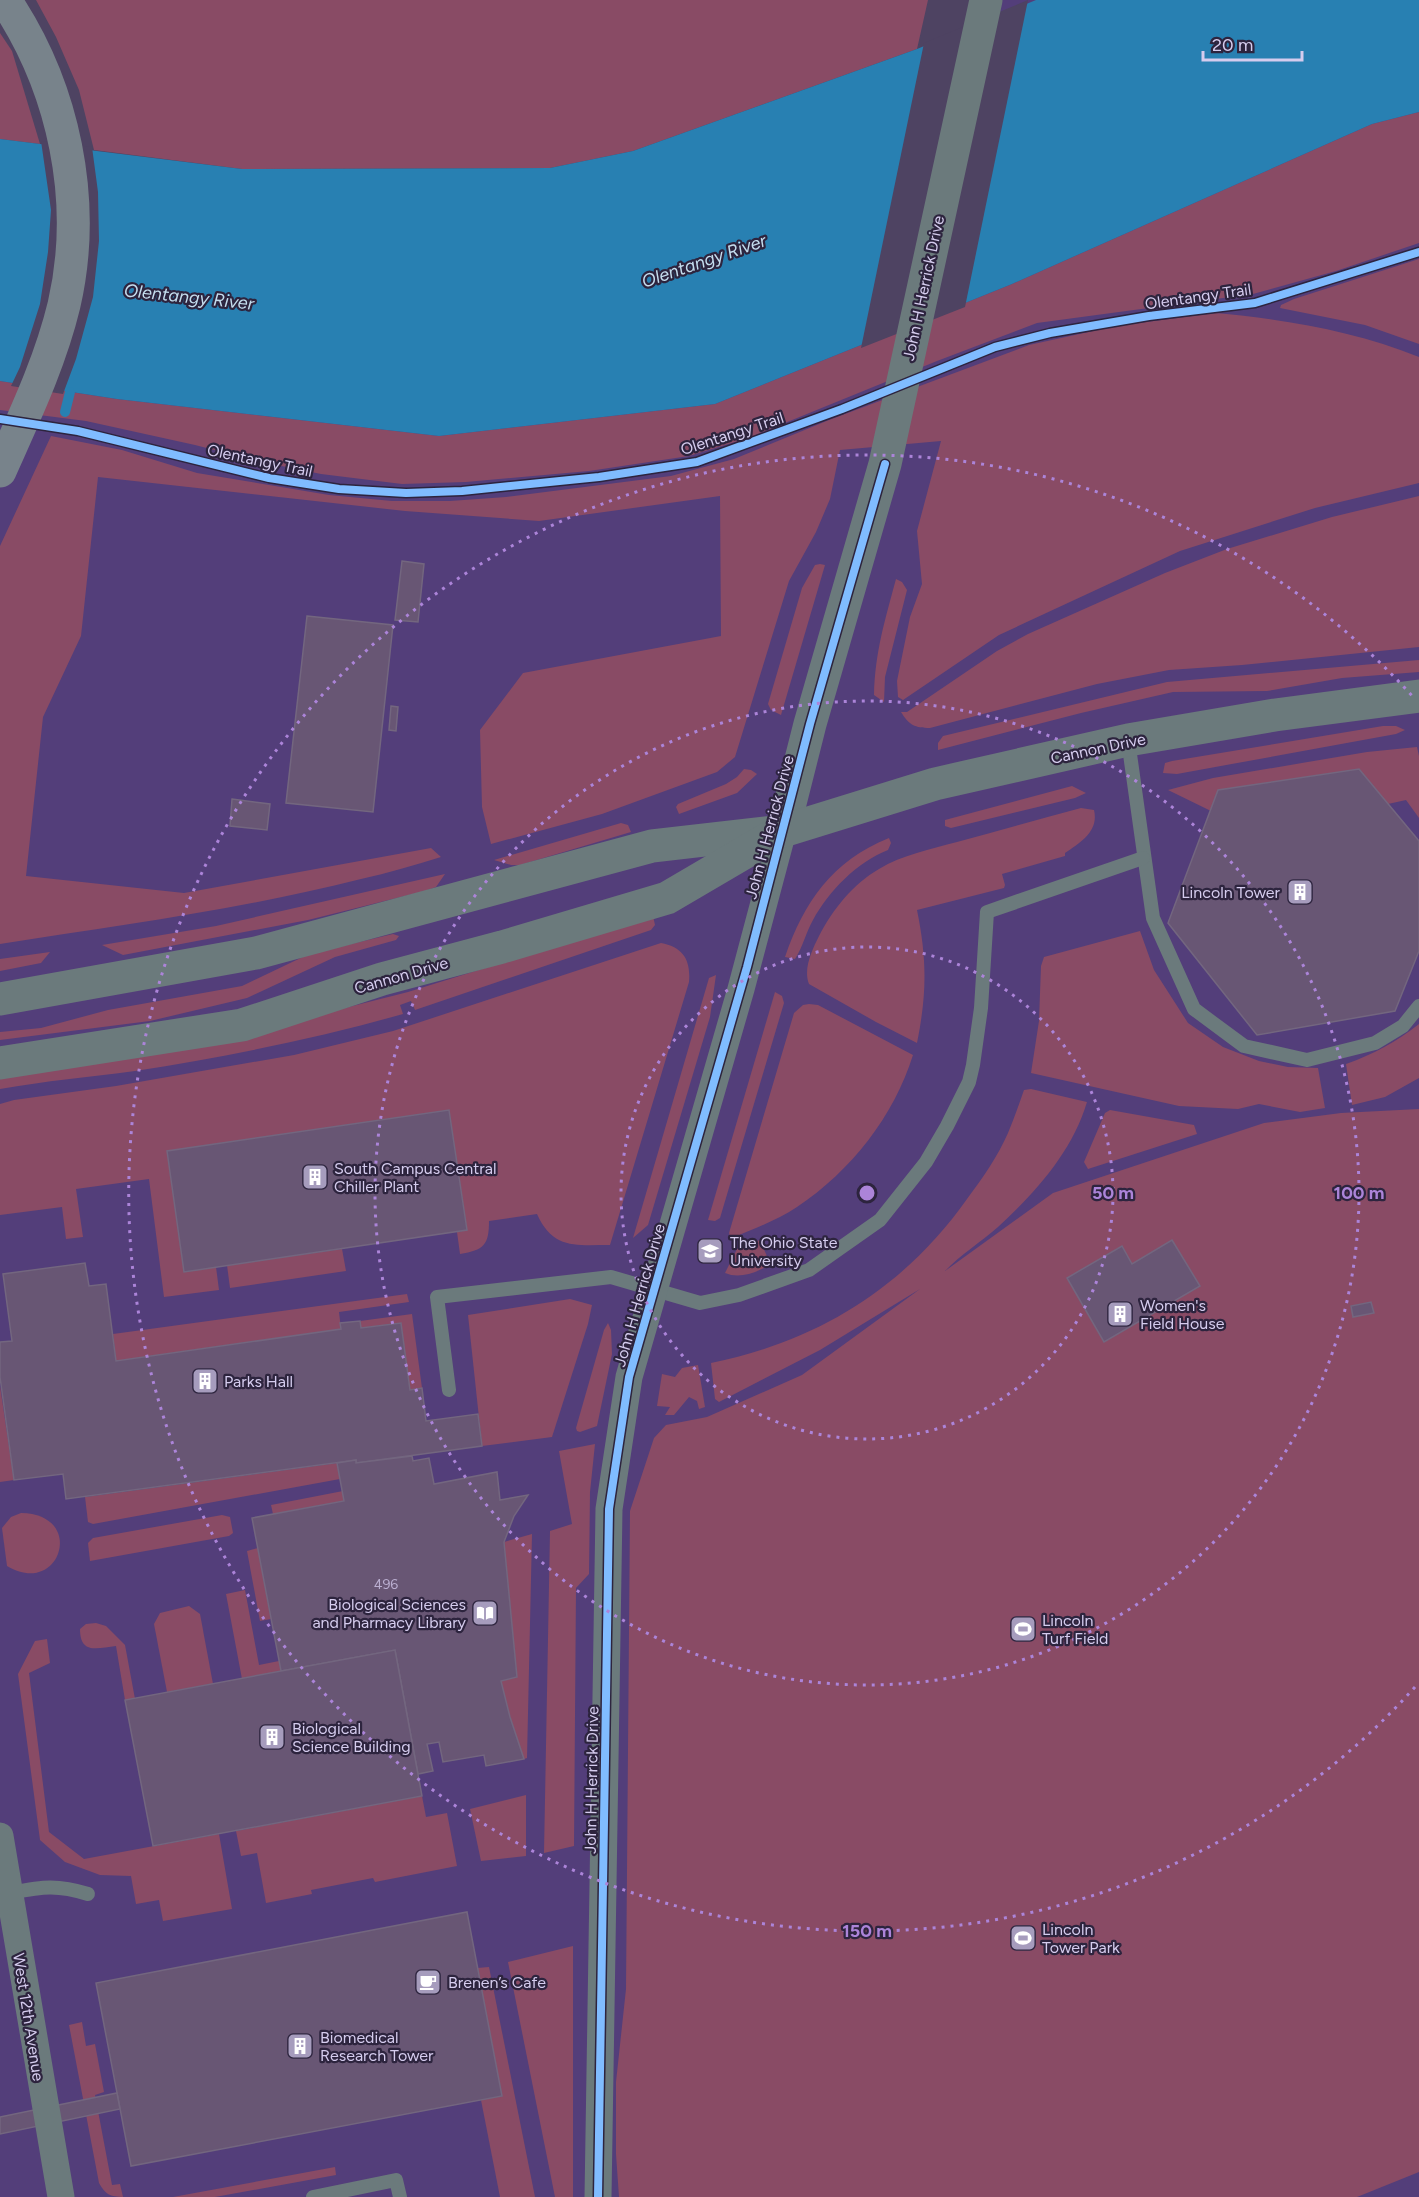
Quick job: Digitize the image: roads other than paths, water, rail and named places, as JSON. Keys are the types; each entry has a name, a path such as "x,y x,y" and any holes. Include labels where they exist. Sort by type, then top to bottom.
{"highway":[{"path":"0,471 29,406 50,351 64,304 74,221 71,177 63,133 50,87 33,48 5,0"}],"street":[{"name":"John H Herrick Drive","path":"598,2197 609,1509 629,1377 747,968 810,724 885,464 986,0"},
{"name":"Cannon Drive","path":"0,999 256,953 652,846 783,831 935,784 1128,740 1275,715 1419,696"},
{"name":"Cannon Drive","path":"0,1063 242,1025 382,979 502,947 667,898 783,831"},
{"name":"West 12th Avenue","path":"0,1836 60,2197"}],"lane":[{"path":"1128,740 1153,918 1194,1009 1244,1046 1307,1060 1375,1043 1403,1026 1419,1006"},
{"path":"449,1390 437,1297 611,1277 700,1304 739,1295 809,1270 880,1220 926,1162 969,1082 981,1008 987,912 1143,858"},
{"path":"9,1893 50,1886 66,1887 88,1894"},
{"path":"313,2197 396,2180 400,2197"}],"water":[{"name":"Olentangy River","path":"1036,0 1419,0 1419,112 1372,124 1012,284 715,404 439,436 117,399 0,381 0,139 242,169 550,168 633,151 917,49"}],"waterway":[{"path":"65,412 70,392"}],"place":[{"name":"Lincoln Tower","path":"1300,892"},
{"name":"South Campus Central Chiller Plant","path":"315,1177"},
{"name":"The Ohio State University","path":"710,1251"},
{"name":"Women's Field House","path":"1120,1314"},
{"name":"Parks Hall","path":"205,1381"},
{"name":"Biological Sciences and Pharmacy Library","path":"485,1613"},
{"name":"Lincoln Turf Field","path":"1023,1629"},
{"name":"Biological Science Building","path":"272,1737"},
{"name":"Lincoln Tower Park","path":"1023,1938"},
{"name":"Brenen’s Cafe","path":"428,1982"},
{"name":"Biomedical Research Tower","path":"300,2046"}]}
